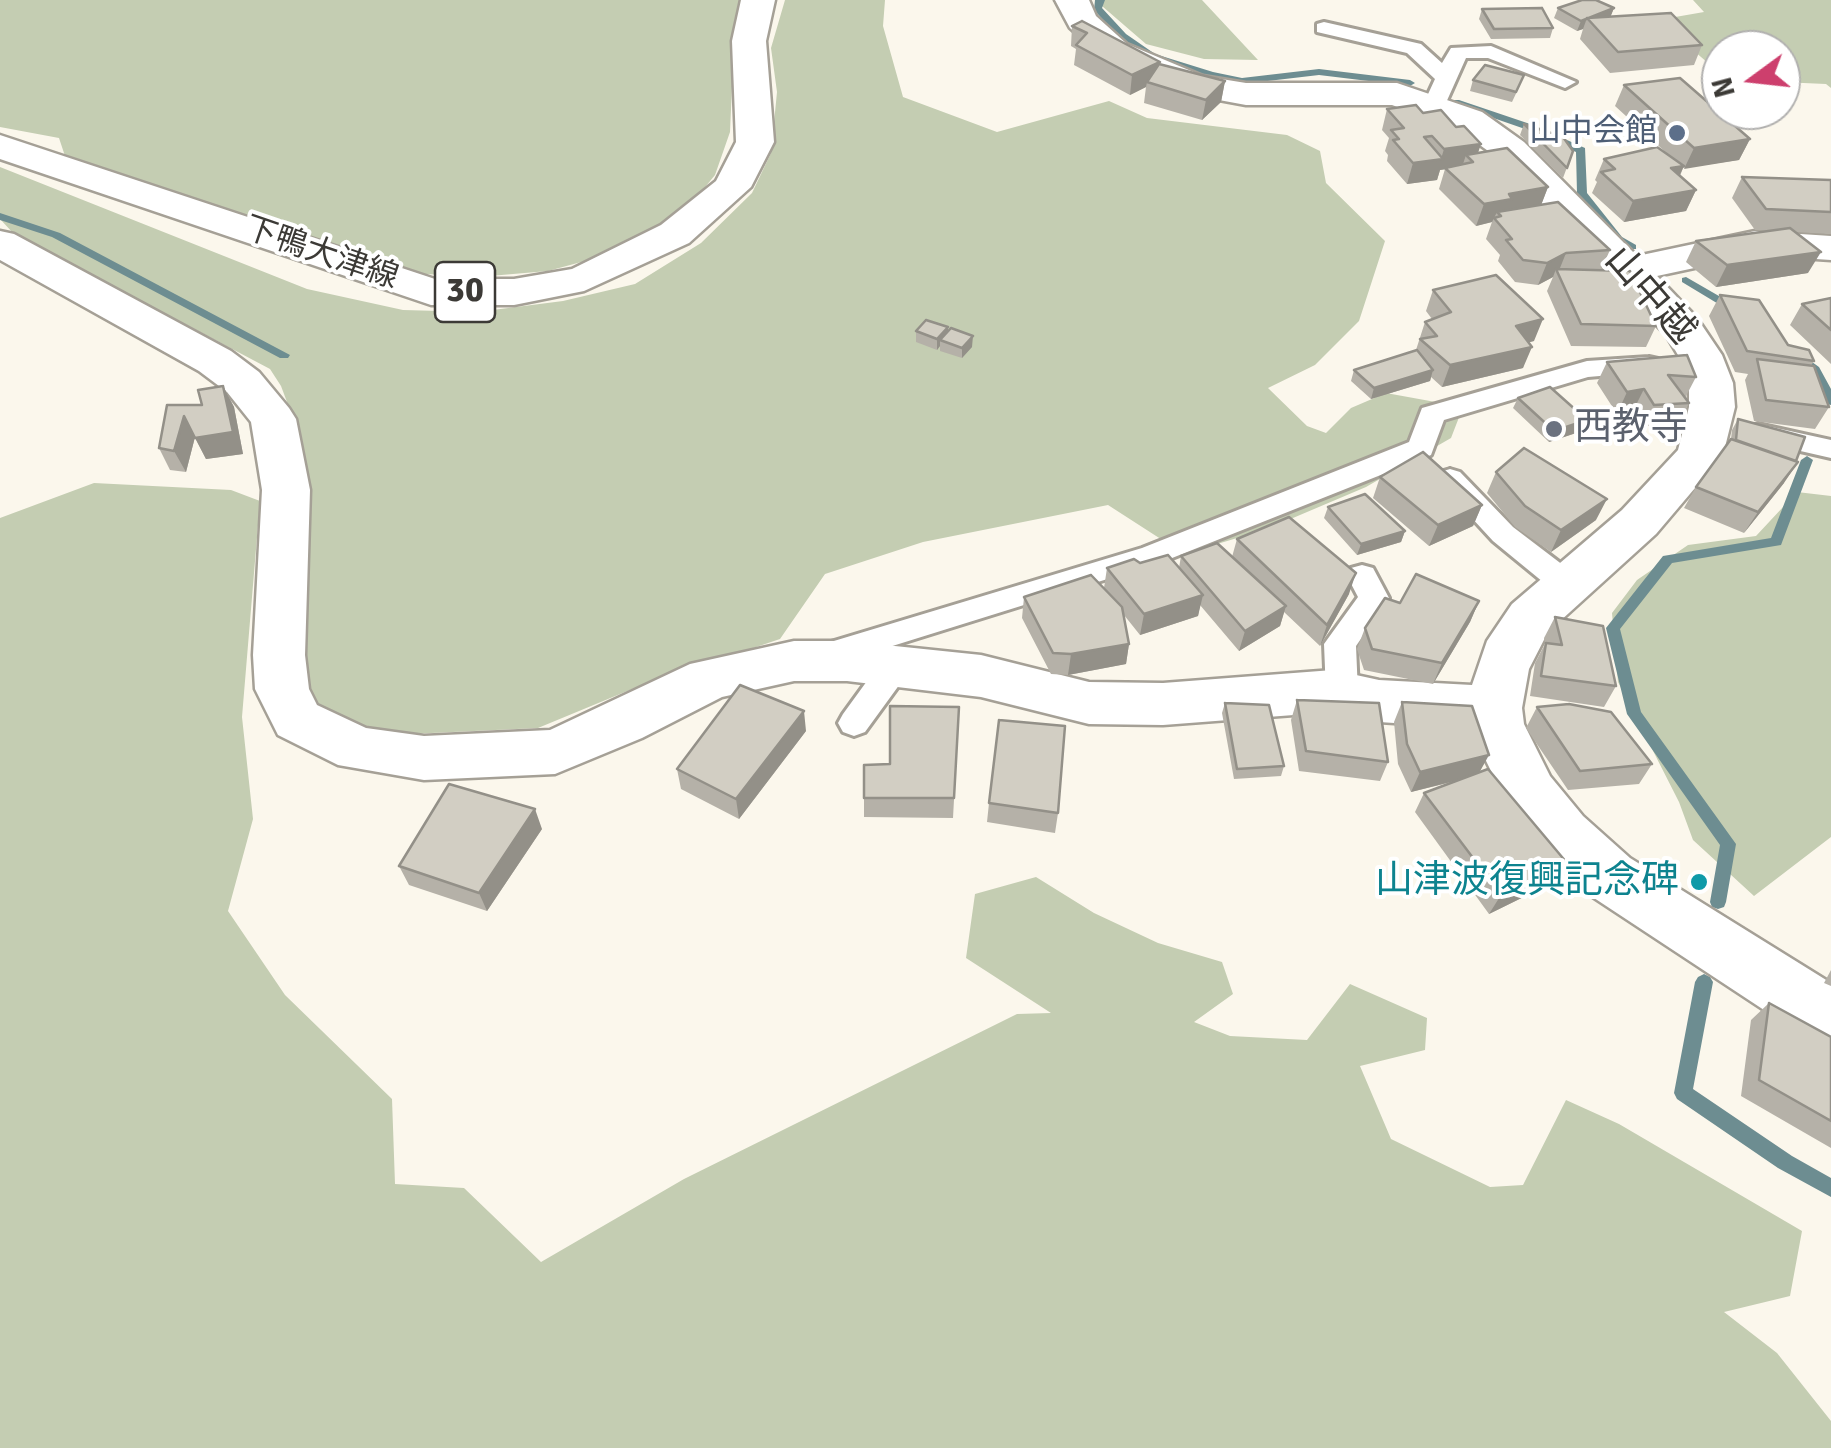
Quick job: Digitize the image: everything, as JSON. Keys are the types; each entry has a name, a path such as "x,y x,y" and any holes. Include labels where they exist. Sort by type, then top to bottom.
{"street":[{"name":"下鴨大津線","path":"0,146 430,292 514,292 584,278 676,234 732,187 755,142 749,41 758,0"},
{"name":"山中越","path":"1072,0 1082,21 1116,51 1194,85 1246,94 1440,91 1511,150 1630,271 1682,328 1703,362 1711,384 1710,420 1700,455 1660,502 1530,618 1502,668 1494,708"},
{"path":"0,243 215,361 244,382 273,419 286,490 279,655 282,688 297,720 358,750 424,758 555,752 710,679 808,661 847,661 981,676 1089,703 1163,704 1333,691 1437,707 1494,708 1508,754 1530,793 1562,833 1608,876 1831,1018"},
{"path":"1630,271 1704,251 1754,243 1831,248"}],"lane":[{"path":"1324,28 1414,48 1440,91"},
{"path":"1440,91 1458,52 1492,52 1565,82"},
{"path":"1421,448 1432,414 1587,369 1703,362"},
{"path":"1710,420 1831,449"},
{"path":"808,661 1152,555 1421,448"},
{"path":"1421,448 1503,534 1566,583"},
{"path":"1342,694 1340,644 1374,598 1362,576"},
{"path":"854,723 894,668"}],"green space":[{"path":"0,0 742,0 735,17 730,132 715,175 673,226 618,252 548,271 478,277 390,272 66,159 59,138 0,127"},
{"path":"785,0 885,0 883,26 903,97 997,132 1109,101 1147,118 1287,135 1320,151 1326,183 1385,241 1359,321 1315,365 1268,388 1307,426 1326,433 1351,408 1386,393 1463,407 1451,438 1366,487 1267,529 1184,554 1108,505 923,542 825,574 780,639 637,687 538,728 410,734 372,729 310,710 303,666 300,568 302,442 281,386 270,369 13,233 0,219 0,167 307,289 403,310 477,312 563,301 635,284 701,243 752,193 771,153 777,92 771,48"},
{"path":"1095,0 1202,0 1258,60 1204,59 1146,44"},
{"path":"1693,0 1831,0 1831,88 1826,84 1801,83 1801,30 1701,30 1701,57 1658,20 1704,12"},
{"path":"94,483 231,490 260,501 242,717 253,819 228,911 285,995 392,1099 395,1184 464,1188 541,1262 684,1179 1017,1014 1051,1013 966,958 975,894 1036,877 1094,913 1158,943 1222,962 1233,994 1194,1022 1230,1036 1307,1040 1350,984 1427,1018 1425,1050 1360,1066 1391,1139 1490,1187 1523,1185 1566,1100 1619,1124 1802,1231 1790,1296 1724,1312 1777,1353 1831,1421 1831,1448 0,1448 0,518"},
{"path":"1797,492 1831,496 1831,837 1754,896 1693,840 1679,802 1618,682 1612,613 1637,580 1688,545 1756,536"}],"building":[{"path":"1596,0 1614,8 1581,21 1558,8"},
{"path":"1542,8 1553,28 1494,29 1482,9"},
{"path":"1671,13 1701,45 1618,52 1587,18"},
{"path":"1082,21 1160,62 1132,75 1076,45 1087,33 1072,26"},
{"path":"1159,64 1225,81 1206,100 1147,82"},
{"path":"1485,65 1524,75 1516,92 1473,80"},
{"path":"1680,78 1701,96 1701,130 1740,130 1750,139 1694,148 1624,85"},
{"path":"1416,105 1423,113 1441,110 1456,127 1464,126 1481,144 1444,149 1432,136 1424,137 1443,159 1413,163 1393,140 1399,139 1391,130 1404,128 1387,109"},
{"path":"1524,124 1563,137 1573,151 1567,168"},
{"path":"1657,147 1684,166 1671,168 1696,190 1633,201 1601,172 1615,169 1604,159"},
{"path":"1507,148 1548,187 1509,194 1512,199 1484,204 1445,168 1473,162 1466,155"},
{"path":"1742,177 1831,180 1831,212 1766,209"},
{"path":"1558,202 1610,250 1566,253 1547,263 1523,260 1494,218 1501,216 1497,212"},
{"path":"1790,228 1821,252 1727,265 1696,241"},
{"path":"1556,269 1630,271 1656,326 1581,324"},
{"path":"1496,275 1543,319 1516,326 1532,347 1450,365 1420,339 1437,336 1425,322 1451,312 1433,290"},
{"path":"1720,295 1759,300 1788,345 1809,350 1814,361 1747,351"},
{"path":"1831,298 1831,330 1802,304"},
{"path":"926,320 948,327 937,339 916,331"},
{"path":"951,328 973,336 962,348 940,340"},
{"path":"1417,350 1433,370 1374,388 1354,370"},
{"path":"1687,355 1696,377 1668,375 1689,403 1654,405 1644,389 1627,392 1607,362"},
{"path":"1757,359 1814,366 1829,407 1766,400"},
{"path":"223,386 233,432 195,438 184,416 174,451 159,448 167,405 202,405 198,390"},
{"path":"1550,387 1587,420 1554,431 1518,398"},
{"path":"1738,419 1805,437 1796,461 1736,440"},
{"path":"1731,439 1798,462 1758,512 1696,487"},
{"path":"1524,448 1607,499 1561,530 1525,506 1496,472"},
{"path":"1423,452 1482,505 1438,525 1380,477"},
{"path":"1365,494 1405,531 1361,544 1328,507"},
{"path":"1289,517 1356,573 1327,625 1237,539"},
{"path":"1217,543 1286,606 1245,631 1181,556"},
{"path":"1168,555 1203,595 1144,614 1107,568 1134,559 1140,563"},
{"path":"1416,574 1479,601 1442,663 1372,649 1365,628 1385,598 1400,603"},
{"path":"1091,575 1122,607 1129,644 1071,654 1053,653 1024,597"},
{"path":"1555,617 1603,626 1616,686 1541,676 1546,643 1562,645"},
{"path":"740,685 804,711 736,799 677,769"},
{"path":"1297,700 1379,703 1388,762 1306,751"},
{"path":"1402,702 1472,706 1489,755 1420,772 1407,744"},
{"path":"1225,703 1269,705 1284,766 1237,769"},
{"path":"1569,704 1611,712 1652,764 1580,771 1537,707"},
{"path":"890,706 959,707 954,798 864,798 864,765 890,764"},
{"path":"999,720 1065,726 1058,813 989,803"},
{"path":"1488,769 1567,863 1501,895 1424,793"},
{"path":"449,784 535,809 479,893 399,866"},
{"path":"1769,1003 1831,1037 1831,1121 1759,1080"}],"waterway":[{"path":"1100,0 1097,8 1123,36 1152,56 1211,75 1242,81 1319,72 1410,83"},
{"path":"1456,102 1581,150 1582,193 1618,239 1632,247"},
{"path":"0,216 56,235 284,355"},
{"path":"1686,280 1734,309"},
{"path":"1805,361 1813,367 1831,401"},
{"path":"1718,902 1728,844 1634,714 1613,628 1668,559 1776,542 1807,460"},
{"path":"1704,982 1683,1093 1831,1188"}],"place":[{"name":"山中会館","path":"1677,133"},
{"name":"西教寺","path":"1554,429"},
{"name":"山津波復興記念碑","path":"1699,882"}]}
